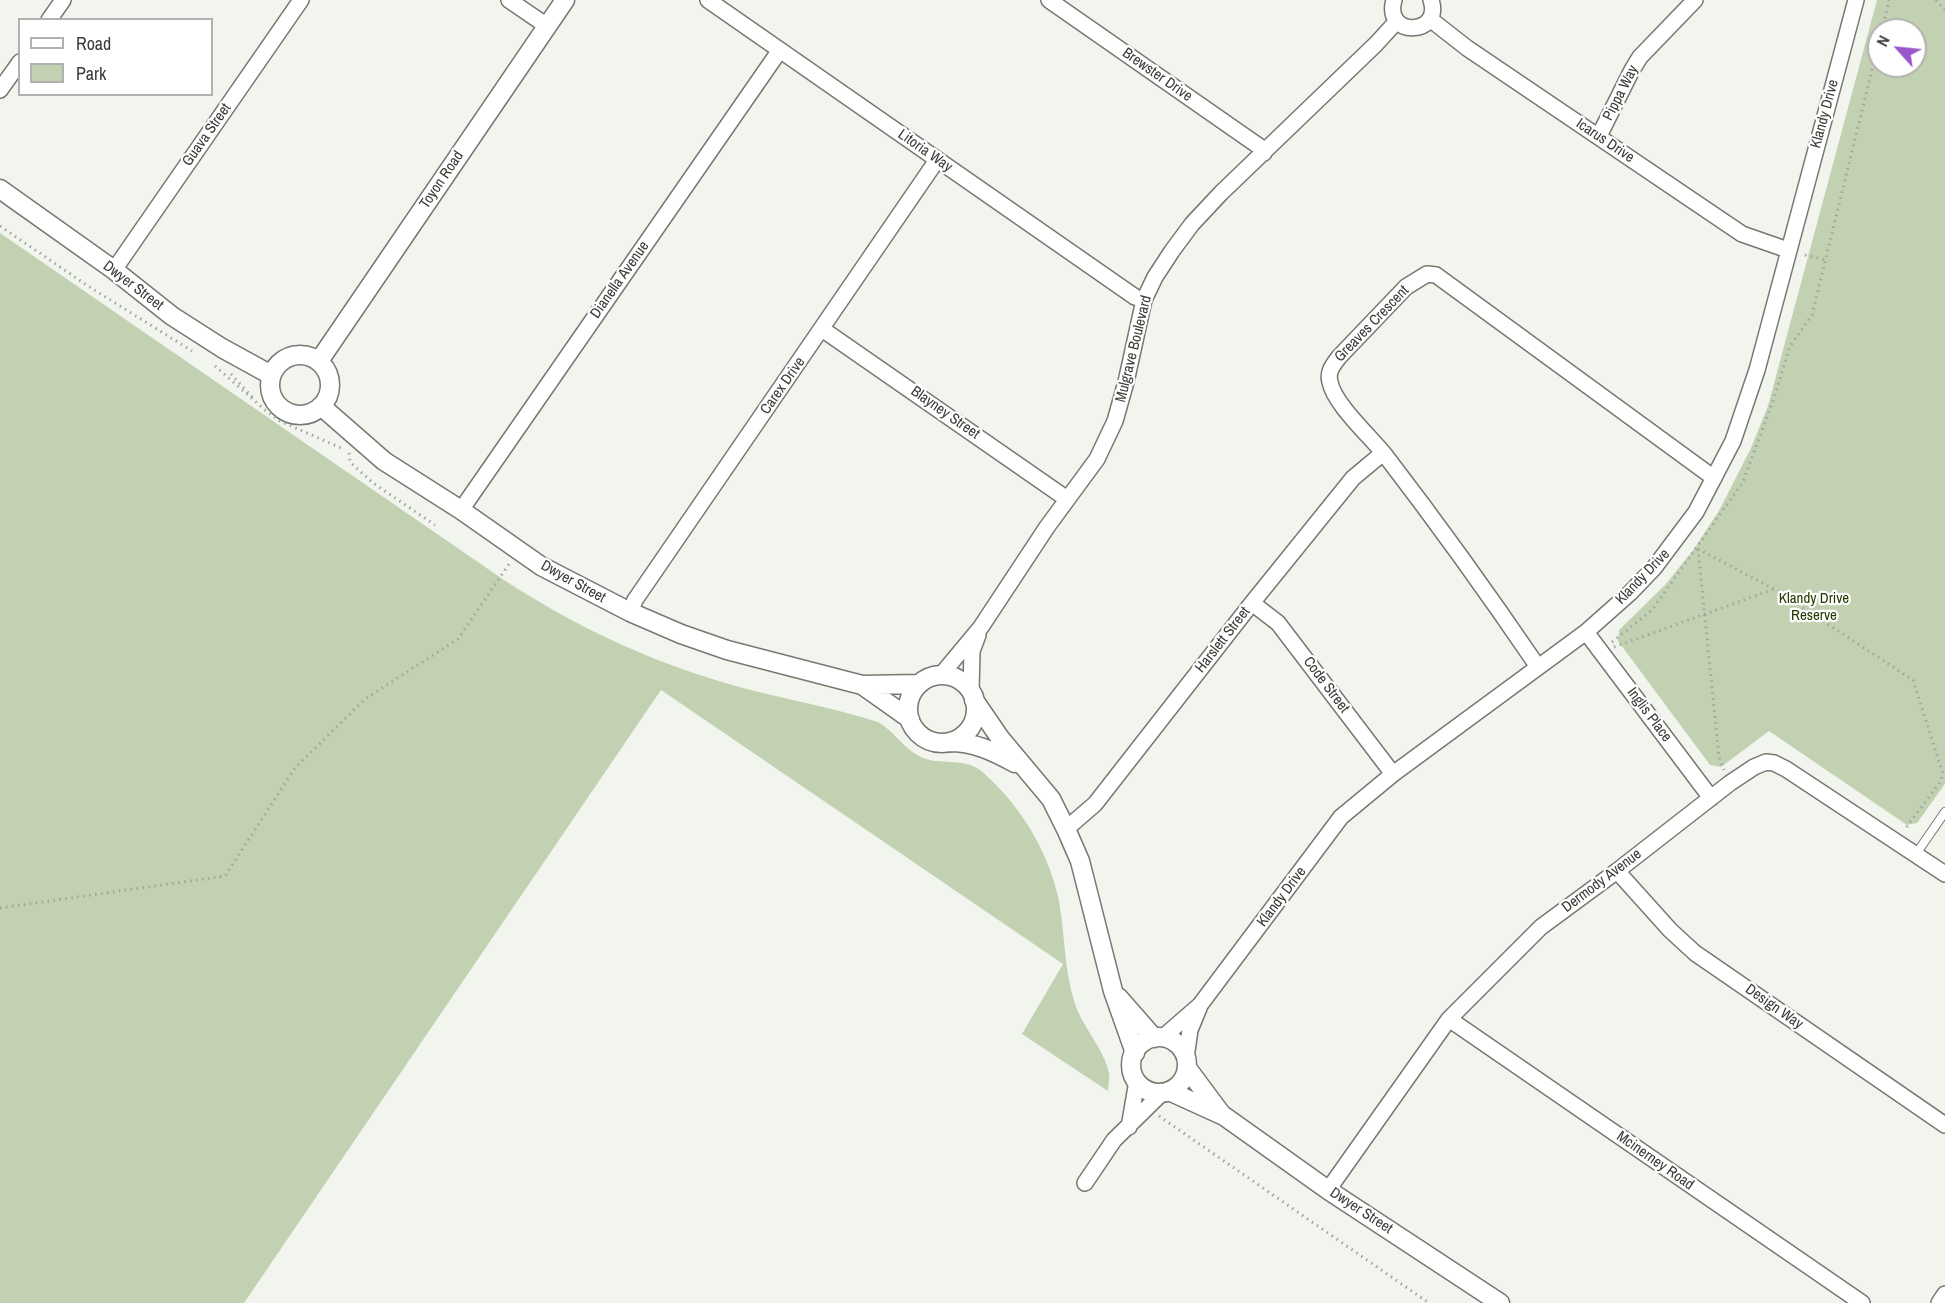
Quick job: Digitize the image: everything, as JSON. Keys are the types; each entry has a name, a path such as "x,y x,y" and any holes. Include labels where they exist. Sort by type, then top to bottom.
{"street":[{"path":"51,18 63,0"},
{"name":"Guava Street","path":"114,270 301,0"},
{"path":"509,0 547,26"},
{"name":"Toyon Road","path":"319,361 565,0"},
{"name":"Litoria Way","path":"708,0 1135,297 1144,300"},
{"name":"Brewster Drive","path":"1049,0 1260,147 1264,153"},
{"path":"1394,0 1393,10 1397,21 1408,28 1420,27 1430,19 1431,0"},
{"name":"Pippa Way","path":"1599,136 1640,57 1695,0"},
{"name":"Klandy Drive","path":"1158,1038 1200,1005 1341,817 1393,774 1586,632 1630,593 1667,553 1696,512 1733,441 1754,379 1856,0"},
{"name":"Icarus Drive","path":"1430,19 1467,48 1742,234 1788,250"},
{"name":"Mulgrave Boulevard","path":"940,675 981,627 1067,499 1097,459 1115,421 1144,300 1155,277 1192,224 1397,21"},
{"name":"Dianella Avenue","path":"461,510 780,50"},
{"path":"0,90 18,65"},
{"name":"Carex Drive","path":"630,612 642,590 938,160"},
{"name":"Dwyer Street","path":"0,189 114,270 172,316 222,348 272,375"},
{"name":"Greaves Crescent","path":"1538,667 1479,580 1383,453 1337,399 1329,382 1330,368 1406,287 1427,274 1436,275 1714,477"},
{"name":"Blayney Street","path":"822,328 1067,499"},
{"path":"294,355 305,355 319,361 326,368 330,378 327,399 308,414 287,413 275,402 271,392 272,375 276,366 284,359 294,355"},
{"name":"Dwyer Street","path":"321,406 384,461 461,510 542,566 630,612 681,634 727,650 862,685 919,684"},
{"name":"Harslett Street","path":"1066,829 1095,804 1353,478 1383,453"},
{"name":"Code Street","path":"1252,603 1278,623 1393,774"},
{"name":"Mulgrave Boulevard","path":"972,696 972,651 981,627"},
{"name":"Inglis Place","path":"1586,632 1711,798"},
{"path":"1026,770 990,750 966,742 935,742 922,736 916,731 910,719 909,700 919,684 933,676 940,675 958,679 1000,738 1051,799 1080,861 1113,992 1135,1053"},
{"name":"Dwyer Street","path":"862,685 910,719"},
{"path":"949,742 958,738 971,726 974,718 972,696"},
{"name":"Dermody Avenue","path":"1328,1190 1449,1019 1541,927 1730,783 1760,764 1774,763 1945,874"},
{"name":"Design Way","path":"1617,871 1670,930 1695,952 1945,1125"},
{"path":"1085,1183 1114,1140 1166,1092 1182,1082 1187,1063 1178,1044 1158,1038 1113,992"},
{"name":"Klandy Drive","path":"1187,1063 1190,1030 1200,1005"},
{"name":"Mcinerney Road","path":"1449,1019 1862,1303"},
{"path":"1158,1038 1143,1043 1135,1053 1132,1067 1137,1081 1147,1090 1166,1092"},
{"name":"Dwyer Street","path":"1187,1063 1224,1116"},
{"path":"1129,1127 1137,1081"},
{"name":"Dwyer Street","path":"1166,1092 1224,1116 1328,1190 1500,1303"},
{"path":"1939,1303 1945,1294"}],"lane":[{"path":"1916,854 1945,812"}],"path":[{"path":"1885,18 1889,0"},
{"path":"1936,0 1945,10"},
{"path":"0,226 88,286 196,354"},
{"path":"1788,250 1826,260"},
{"path":"206,360 280,421 349,451 350,462 373,483 435,525"},
{"path":"0,908 225,876 296,768 365,699 459,639 519,549"},
{"path":"1730,783 1719,757 1698,549 1774,590 1913,680 1943,774 1941,781 1896,842"},
{"path":"1601,651 1774,590"},
{"path":"1147,1109 1429,1303"}],"green space":[{"name":"Klandy Drive Reserve","path":"1877,0 1945,0 1945,784 1917,823 1907,825 1769,731 1721,767 1710,765 1618,641 1619,630 1665,585 1694,549 1720,509 1751,448 1768,406 1867,37 1867,78 1927,78 1927,18 1872,18"},
{"path":"0,233 504,580 559,613 645,655 705,677 878,722 919,756 966,764 983,772 1008,798 1028,825 1050,869 1059,901 1071,991 1083,1022 1106,1064 1109,1075 1108,1091 1022,1034 1063,964 661,690 244,1303 0,1303"}]}
